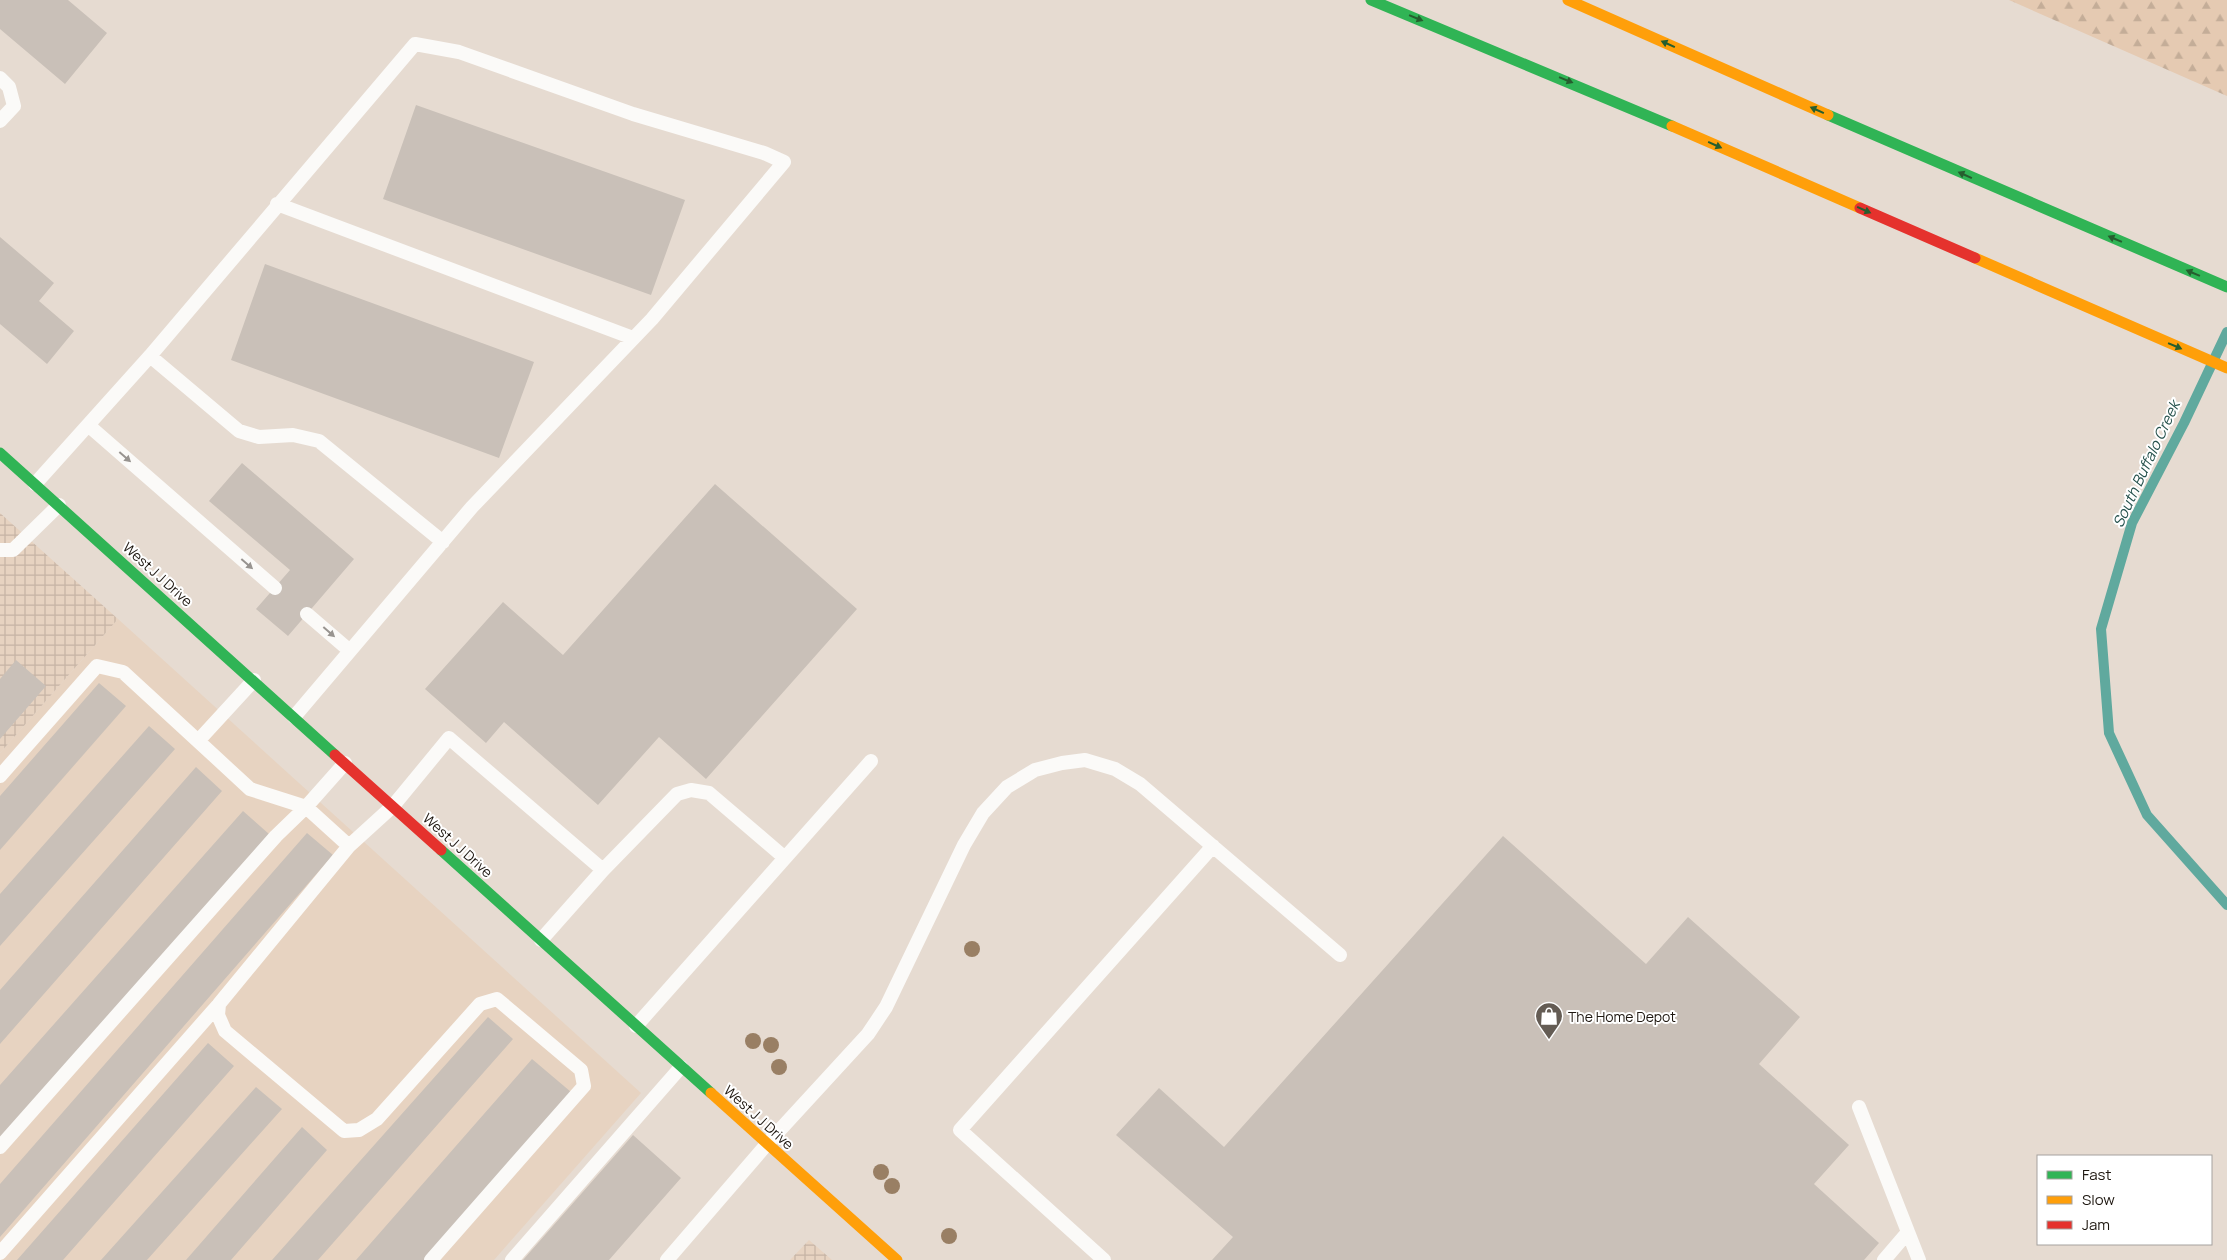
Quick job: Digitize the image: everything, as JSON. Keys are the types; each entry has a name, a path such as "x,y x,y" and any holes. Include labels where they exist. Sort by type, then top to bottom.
{"main road":[{"path":"1371,0 1573,83 2227,368"},
{"path":"1568,0 1969,177 2227,287"},
{"name":"West J J Drive","path":"0,453 896,1260"}],"lane":[{"path":"35,484 150,356 277,204 415,44 459,52 633,114 764,152 784,162 652,319 472,507 294,716"},
{"path":"0,78 9,87 14,106 0,120"},
{"path":"277,204 633,338"},
{"path":"150,356 239,431 259,437 293,435 318,441 442,542"},
{"path":"88,425 275,588"},
{"path":"0,550 13,550 59,505"},
{"path":"307,614 350,651"},
{"path":"0,776 97,666 123,672 250,789 306,807 349,846"},
{"path":"198,741 254,680"},
{"path":"0,1253 218,1004 349,846 393,806 449,738 603,870"},
{"path":"667,1260 767,1144 868,1034 886,1007 964,845 983,813 1006,787 1035,770 1062,763 1085,760 1115,769 1140,784 1340,955"},
{"path":"636,1026 871,761"},
{"path":"0,1147 276,836 306,807 345,763"},
{"path":"541,940 603,870 677,794 691,790 709,793 784,858"},
{"path":"1104,1260 960,1130 1213,846"},
{"path":"218,1004 218,1015 225,1031 344,1131 359,1130 377,1119 480,1004 496,999 581,1070 584,1086 432,1260"},
{"path":"512,1260 681,1067"},
{"path":"1859,1107 1919,1260"},
{"path":"1884,1260 1908,1232"}],"shaded area":[{"path":"0,513 118,619 0,753"},
{"path":"118,619 641,1093 494,1260 0,1260 0,753"},
{"path":"809,1240 832,1260 790,1260"}],"green space":[{"path":"2009,0 2227,0 2227,96"}],"building":[{"path":"0,0 68,0 107,33 65,84 0,29"},
{"path":"416,105 685,200 651,295 383,199"},
{"path":"0,237 54,283 39,301 74,331 47,364 0,324"},
{"path":"265,264 534,362 499,458 231,360"},
{"path":"242,463 354,559 288,636 256,609 290,570 209,501"},
{"path":"715,484 857,609 706,779 659,737 598,805 504,722 486,743 425,689 503,602 563,655"},
{"path":"16,660 46,686 0,739 0,679"},
{"path":"99,683 126,706 0,850 0,796"},
{"path":"149,726 175,749 0,946 0,894"},
{"path":"196,767 222,791 0,1044 0,990"},
{"path":"243,811 269,834 0,1138 0,1085"},
{"path":"307,833 333,855 0,1237 0,1184"},
{"name":"The Home Depot","path":"1503,836 1646,964 1688,917 1800,1017 1759,1064 1849,1145 1814,1184 1879,1243 1864,1260 1212,1260 1233,1237 1116,1135 1159,1088 1224,1147"},
{"path":"488,1017 513,1039 318,1260 272,1260"},
{"path":"208,1043 234,1066 63,1260 17,1260"},
{"path":"532,1059 571,1092 424,1260 356,1260"},
{"path":"256,1087 282,1109 147,1260 101,1260"},
{"path":"302,1127 327,1150 231,1260 186,1260"},
{"path":"633,1135 681,1178 609,1260 523,1260"}],"waterway":[{"name":"South Buffalo Creek","path":"2227,332 2184,423 2132,523 2101,629 2109,733 2147,815 2227,905"}],"traffic: fast":[{"path":"1371,0 1672,126"},
{"path":"1828,115 2227,287"},
{"path":"0,453 335,755"},
{"path":"441,850 711,1093"}],"traffic: slow":[{"path":"1568,0 1828,115"},
{"path":"1672,126 1860,208"},
{"path":"1975,258 2227,368"},
{"path":"711,1093 897,1260"}],"traffic: jam":[{"path":"1860,208 1975,258"},
{"path":"335,755 441,850"}],"place":[{"name":"The Home Depot","path":"1549,1040"}]}
